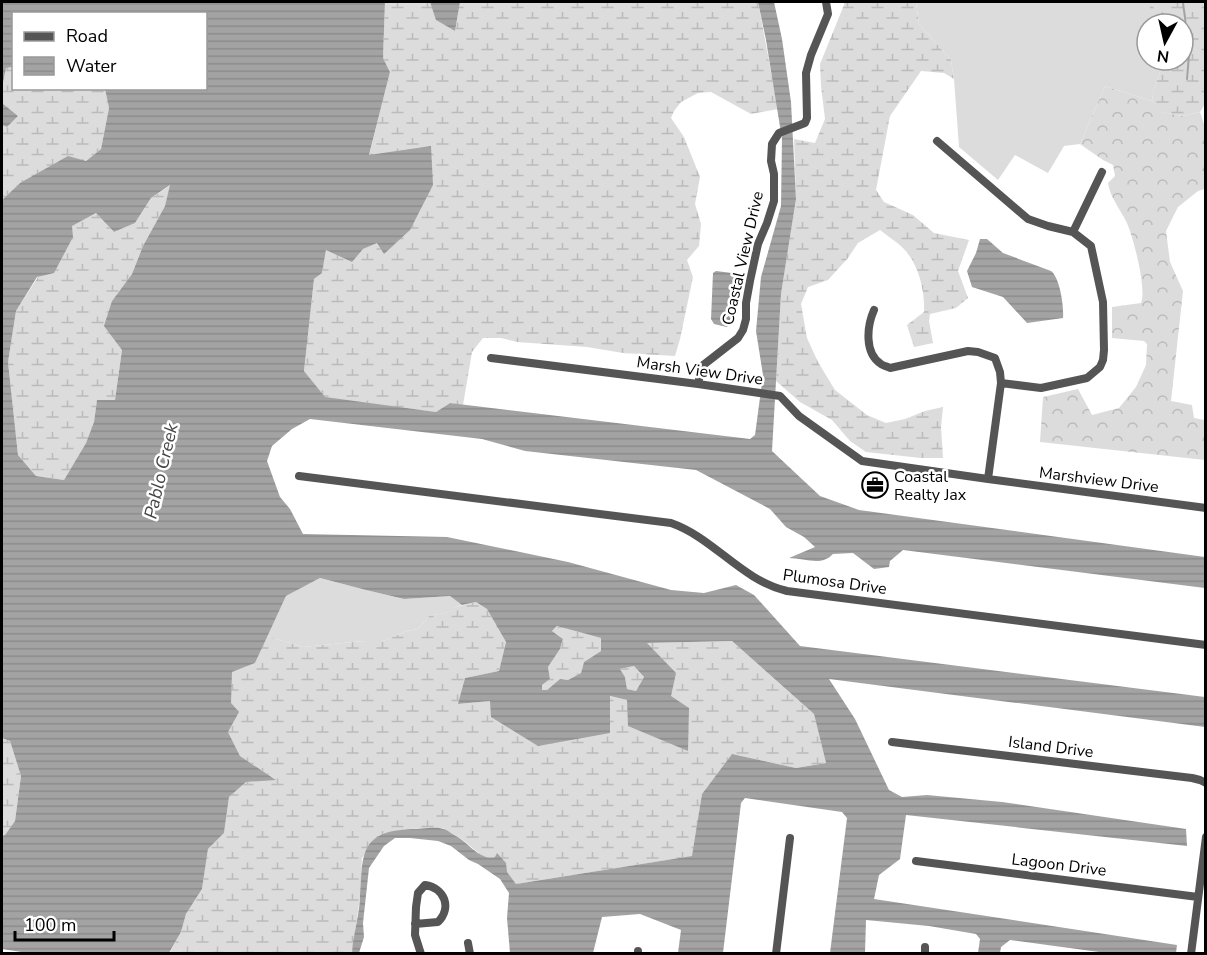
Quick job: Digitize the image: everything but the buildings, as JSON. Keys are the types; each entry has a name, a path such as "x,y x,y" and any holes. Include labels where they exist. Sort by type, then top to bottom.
{"street":[{"name":"Coastal View Drive","path":"698,384 702,366 738,338 743,330 758,244 774,201 772,144 779,133 805,123 807,118 806,73 828,14 826,2"},
{"path":"937,141 1028,219 1073,232 1091,246 1103,302 1104,350 1100,367 1087,378 1041,388 1001,383"},
{"path":"1073,232 1102,172"},
{"path":"874,310 869,322 868,338 873,357 881,365 890,368 969,351 996,358 1001,383 988,479"},
{"name":"Marsh View Drive","path":"491,358 780,396 800,416 862,461 988,479"},
{"name":"Plumosa Drive","path":"299,476 671,523 689,531 749,575 776,589 1206,645"},
{"name":"Marshview Drive","path":"988,479 1206,508"},
{"name":"Island Drive","path":"892,742 1192,778 1206,783"},
{"path":"1191,954 1206,837"},
{"path":"776,954 790,838"},
{"name":"Lagoon Drive","path":"916,861 1198,897"},
{"path":"415,924 438,922 444,914 446,904 444,898 431,886 425,885 418,892 416,907 415,924 415,935 421,954"},
{"path":"468,943 470,954"}],"green space":[{"path":"385,2 430,2 437,20 455,31 460,2 758,2 778,109 751,114 711,92 698,93 681,102 671,118 684,137 700,177 695,204 701,224 699,246 687,260 693,277 675,356 623,353 587,347 483,338 472,352 463,405 450,403 436,412 325,398 304,371 314,279 322,273 326,250 363,249 378,242 384,253 369,156 390,72 383,58"},
{"path":"844,2 916,2 919,24 951,60 954,79 944,73 921,71 890,116 876,190 884,202 913,215 934,233 969,240 958,271 968,298 956,308 930,314 933,343 914,347 907,325 924,312 920,278 909,254 880,230 858,243 828,280 808,287 801,304 807,338 835,390 867,415 886,423 943,407 941,427 943,458 866,452 850,441 832,420 800,402 776,381 781,294 796,199 794,139 815,143 825,119 820,64"},
{"path":"916,2 1150,2 1150,12 1135,12 1135,72 1160,72 1152,101 1105,86 1080,144 1064,146 1048,173 1015,155 998,180 959,147 951,60 919,24"},
{"path":"1150,2 1204,2 1206,102 1200,112 1182,116 1162,112 1152,101 1160,72 1195,72 1195,12 1150,12"},
{"path":"12,67 12,90 105,90 109,108 101,149 86,161 20,183 2,200 2,125 7,127 18,116 2,103 6,68"},
{"path":"1105,86 1152,101 1163,112 1182,116 1200,112 1205,127 1205,189 1198,191 1178,207 1166,231 1170,262 1183,291 1171,401 1192,405 1194,418 1205,420 1205,460 1040,442 1043,397 1078,389 1092,415 1119,408 1136,387 1146,365 1147,344 1144,341 1112,338 1112,307 1141,303 1142,296 1141,275 1132,238 1109,188 1108,183 1115,176 1113,165 1080,144"},
{"path":"171,185 165,206 143,246 132,274 112,301 122,350 115,401 97,400 94,422 86,443 64,480 36,476 18,455 8,362 16,311 71,226 96,213 114,232 135,223 151,198"},
{"path":"320,578 404,599 450,596 462,605 449,612 429,616 418,629 383,641 303,647 267,636 286,596"},
{"path":"476,602 487,609 506,642 499,671 465,678 459,704 609,696 627,700 671,697 647,643 732,641 814,714 826,763 796,768 732,754 702,794 693,856 516,884 495,857 489,859 482,856 463,840 443,828 390,832 378,837 362,858 360,898 352,953 169,954 181,932 186,914 202,889 208,849 224,833 229,797 246,782 275,779 240,756 228,732 231,672 255,663 267,636 303,647 383,641 418,629 429,616"},
{"path":"558,626 601,638 601,651 584,662 581,673 568,680 560,679 547,690 541,690 542,685 550,679 548,667 560,649 563,639 552,631"},
{"path":"634,666 644,677 636,691 627,689 625,677 620,669"},
{"path":"2,738 10,741 21,776 15,821 2,836"}],"water":[{"name":"Pablo Creek","path":"2,2 385,2 383,58 390,72 369,155 431,146 433,185 410,230 384,254 377,243 363,249 352,262 326,250 322,273 314,279 304,371 325,397 436,412 450,403 750,439 755,435 763,375 756,331 761,277 781,206 782,139 758,2 774,2 791,102 796,199 781,294 772,451 820,496 859,510 1205,557 1205,588 903,550 890,561 889,567 874,569 853,553 833,554 818,561 789,558 815,547 804,537 786,527 770,509 696,470 525,451 482,439 310,419 292,429 272,446 267,461 280,497 290,509 303,534 447,537 568,562 671,590 704,593 736,585 754,595 800,646 1205,697 1205,727 829,679 855,719 889,790 902,797 927,795 1002,802 1186,829 1187,846 906,815 900,859 879,875 874,899 1177,945 1176,953 1101,953 1010,940 1001,947 1000,953 978,953 980,939 976,934 929,926 866,920 865,953 830,953 847,818 842,812 745,798 741,803 723,953 678,953 681,930 640,914 602,917 593,953 510,953 507,918 509,893 500,879 451,846 438,841 395,838 384,846 369,868 363,923 364,937 359,953 352,953 364,858 367,848 382,835 412,829 446,830 484,856 495,857 497,853 506,863 507,872 516,884 692,856 702,794 732,754 796,768 826,763 814,714 732,641 647,643 676,673 671,696 689,708 688,751 628,726 627,700 610,696 610,733 538,746 491,717 490,701 458,704 465,678 499,671 506,642 487,609 476,602 462,605 450,596 404,599 320,578 286,596 255,663 232,672 231,703 239,712 228,732 240,756 276,780 246,782 229,797 224,833 208,849 202,889 186,914 181,932 169,953 34,954 2,949 2,836 15,821 21,776 10,741 2,738 2,200 20,183 68,156 86,161 101,149 109,108 105,90 207,90 207,12 12,12 12,67 6,68 2,88","holes":["170,185 165,206 143,246 132,274 112,301 104,326 122,350 115,400 97,400 94,422 86,443 64,480 36,476 18,455 8,362 16,311 37,277 54,273 73,237 72,226 96,213 114,232 135,223 151,198","557,626 601,638 601,651 584,662 581,673 568,680 560,679 547,690 542,690 542,685 550,679 548,667 560,649 563,639 552,631","634,666 644,677 636,691 627,689 625,677 620,669"]},
{"path":"430,2 460,2 455,31 436,20"},
{"path":"2,103 18,116 7,127 2,125"},
{"path":"980,239 987,239 1003,253 1051,271 1059,286 1063,318 1027,323 1003,297 972,287 967,271"},
{"path":"716,271 732,273 735,276 730,324 727,327 714,324 711,319 713,273"}],"waterway":[{"path":"1183,2 1184,12"},
{"path":"1187,79 1188,72"}],"place":[{"name":"Coastal Realty Jax","path":"875,485"}]}
